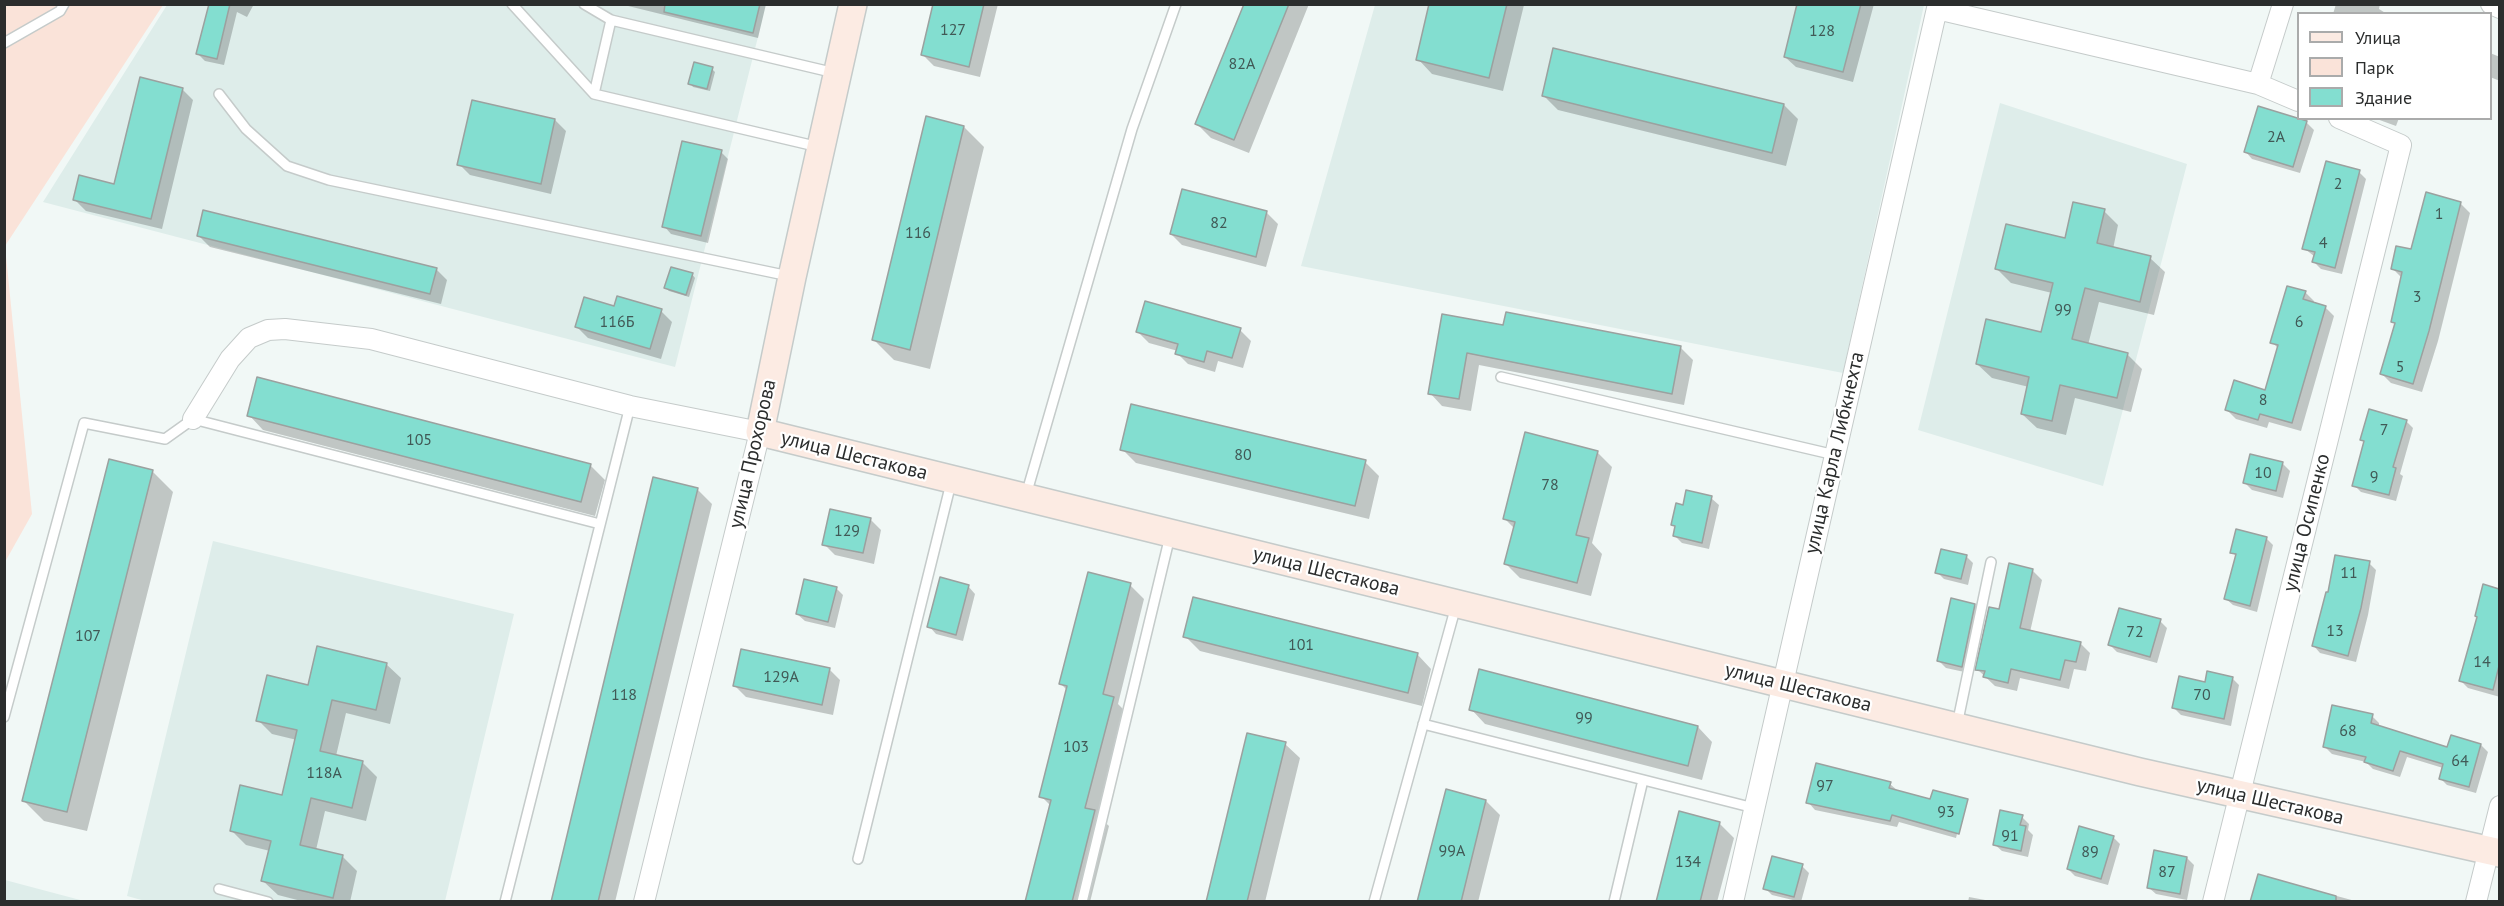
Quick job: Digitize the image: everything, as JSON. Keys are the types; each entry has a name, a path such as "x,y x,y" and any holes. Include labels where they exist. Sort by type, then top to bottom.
{"main road":[{"name":"улица Прохорова","path":"760,432 853,4"},
{"name":"улица Шестакова","path":"760,432 1956,727 2240,795 2494,852"}],"street":[{"path":"2258,84 2283,4"},
{"path":"2491,4 2499,8"},
{"path":"1937,7 2258,84 2297,101"},
{"name":"улица Карла Либкнехта","path":"1733,902 1937,7"},
{"name":"улица Осипенко","path":"2213,902 2401,145 2344,120"},
{"name":"улица Шестакова","path":"193,419 230,359 249,338 268,330 285,328 371,339 630,406 760,432"},
{"name":"улица Прохорова","path":"644,902 760,432"},
{"path":"2476,902 2494,852 2499,806"}],"lane":[{"path":"4,43 60,11 64,4"},
{"path":"512,4 594,94 821,147"},
{"path":"584,4 611,20 838,74"},
{"path":"1026,498 1132,129 1176,4"},
{"path":"594,94 611,20"},
{"path":"219,94 246,129 287,166 298,170 341,182 792,277"},
{"path":"1501,377 1834,455"},
{"path":"505,902 630,406"},
{"path":"4,717 84,423 165,439 193,419 600,525"},
{"path":"858,859 952,480"},
{"path":"1082,902 1170,534"},
{"path":"1956,727 1991,562"},
{"path":"1374,902 1456,604"},
{"path":"1423,724 1754,808"},
{"path":"1614,902 1643,780"},
{"path":"219,889 268,902"}],"shaded area":[{"path":"167,5 766,5 675,367 43,202"},
{"path":"1375,5 1924,5 1843,373 1301,266"},
{"path":"2000,103 2187,164 2103,486 1918,430"},
{"path":"213,541 514,614 445,901 149,902 127,896"},
{"path":"5,880 84,901 5,901"}],"green space":[{"path":"5,5 163,5 5,246"},
{"path":"5,246 32,514 5,562"}],"building":[{"path":"209,4 230,4 217,59 196,54"},
{"path":"665,4 760,4 753,33 664,12"},
{"path":"933,4 984,4 969,67 921,55"},
{"path":"1244,4 1289,4 1234,140 1195,124"},
{"path":"1429,4 1507,4 1489,78 1416,60"},
{"path":"1797,4 1861,4 1843,72 1784,57"},
{"path":"1553,48 1784,104 1772,153 1542,96"},
{"path":"694,62 713,67 707,89 688,84"},
{"path":"140,77 183,88 151,219 73,200 79,175 114,184"},
{"path":"472,100 555,119 541,184 457,165"},
{"path":"2258,106 2297,118 2297,120 2307,121 2293,167 2244,152"},
{"path":"926,116 964,126 910,350 872,340"},
{"path":"682,141 722,150 701,236 662,227"},
{"path":"2326,161 2360,170 2335,268 2312,262 2315,252 2302,249"},
{"path":"1182,189 1267,211 1256,257 1170,234"},
{"path":"2426,192 2461,202 2429,331 2413,384 2380,374 2395,323 2391,322 2402,272 2391,269 2396,246 2411,249"},
{"path":"2073,202 2105,209 2097,243 2151,256 2140,302 2085,288 2072,339 2128,353 2117,398 2060,385 2052,421 2021,414 2029,377 1976,364 1986,319 2041,332 2053,283 1995,269 2006,224 2065,238"},
{"path":"203,210 437,268 430,294 197,236"},
{"path":"671,267 693,273 686,295 664,288"},
{"path":"2287,286 2306,291 2303,299 2326,306 2292,423 2260,414 2258,420 2225,410 2234,380 2265,390 2278,345 2270,343"},
{"path":"617,296 662,309 650,349 575,327 584,297 614,306"},
{"path":"1145,301 1241,328 1232,358 1207,351 1204,362 1175,354 1178,344 1136,332"},
{"path":"1506,312 1681,346 1672,394 1467,353 1459,399 1428,394 1442,314 1503,325"},
{"path":"257,377 591,464 581,502 247,416"},
{"path":"1131,404 1366,460 1355,506 1120,450"},
{"path":"2369,409 2407,420 2393,467 2396,468 2389,495 2352,486 2364,441 2360,440"},
{"path":"1525,432 1598,451 1576,535 1589,538 1577,583 1504,564 1515,522 1503,519"},
{"path":"2250,454 2283,462 2276,491 2243,483"},
{"path":"109,459 153,470 67,812 22,801"},
{"path":"653,477 698,488 598,902 551,902"},
{"path":"1686,490 1712,496 1702,543 1673,536 1675,526 1671,525 1676,503 1683,505"},
{"path":"830,509 871,518 863,553 822,545"},
{"path":"2236,529 2267,537 2250,606 2224,599 2236,554 2230,553"},
{"path":"1941,549 1967,555 1961,579 1935,573"},
{"path":"2335,555 2370,561 2361,608 2348,656 2312,646 2326,592 2328,592"},
{"path":"2009,563 2033,569 2020,628 2081,642 2076,662 2065,660 2060,680 2011,669 2008,683 1983,677 1985,671 1975,670 1989,607 1999,609"},
{"path":"1088,572 1131,583 1103,694 1114,697 1085,808 1095,810 1072,902 1025,902 1051,800 1039,797 1067,686 1059,684"},
{"path":"940,577 969,585 956,635 927,627"},
{"path":"804,579 837,587 828,622 796,614"},
{"path":"2483,584 2499,589 2499,666 2493,690 2459,681 2477,617 2475,616"},
{"path":"1193,597 1418,653 1408,693 1183,637"},
{"path":"1951,598 1975,604 1962,667 1937,661"},
{"path":"2119,608 2161,619 2150,657 2108,645"},
{"path":"317,646 387,663 376,710 332,700 320,751 363,761 352,808 311,798 300,845 343,855 333,898 261,881 271,841 230,831 240,785 282,795 297,730 256,721 267,675 308,685"},
{"path":"741,649 830,668 822,705 733,686"},
{"path":"1479,669 1698,726 1688,766 1469,710"},
{"path":"2207,671 2233,677 2224,719 2172,708 2179,676 2205,682"},
{"path":"2332,705 2373,714 2371,723 2447,747 2451,735 2481,744 2469,787 2439,779 2443,764 2400,751 2393,771 2364,762 2366,757 2323,747"},
{"path":"1247,733 1286,742 1247,902 1206,902"},
{"path":"1816,763 1891,782 1889,788 1930,799 1933,790 1968,799 1959,834 1892,815 1890,821 1806,803"},
{"path":"1446,789 1486,800 1461,902 1417,902"},
{"path":"2000,810 2023,815 2020,825 2026,826 2021,851 1993,845"},
{"path":"1679,811 1720,822 1700,902 1656,902"},
{"path":"2079,826 2114,836 2101,879 2067,869"},
{"path":"2154,850 2187,857 2180,894 2147,888"},
{"path":"1772,856 1803,864 1794,897 1763,889"},
{"path":"2258,874 2336,896 2336,902 2250,902"}]}
